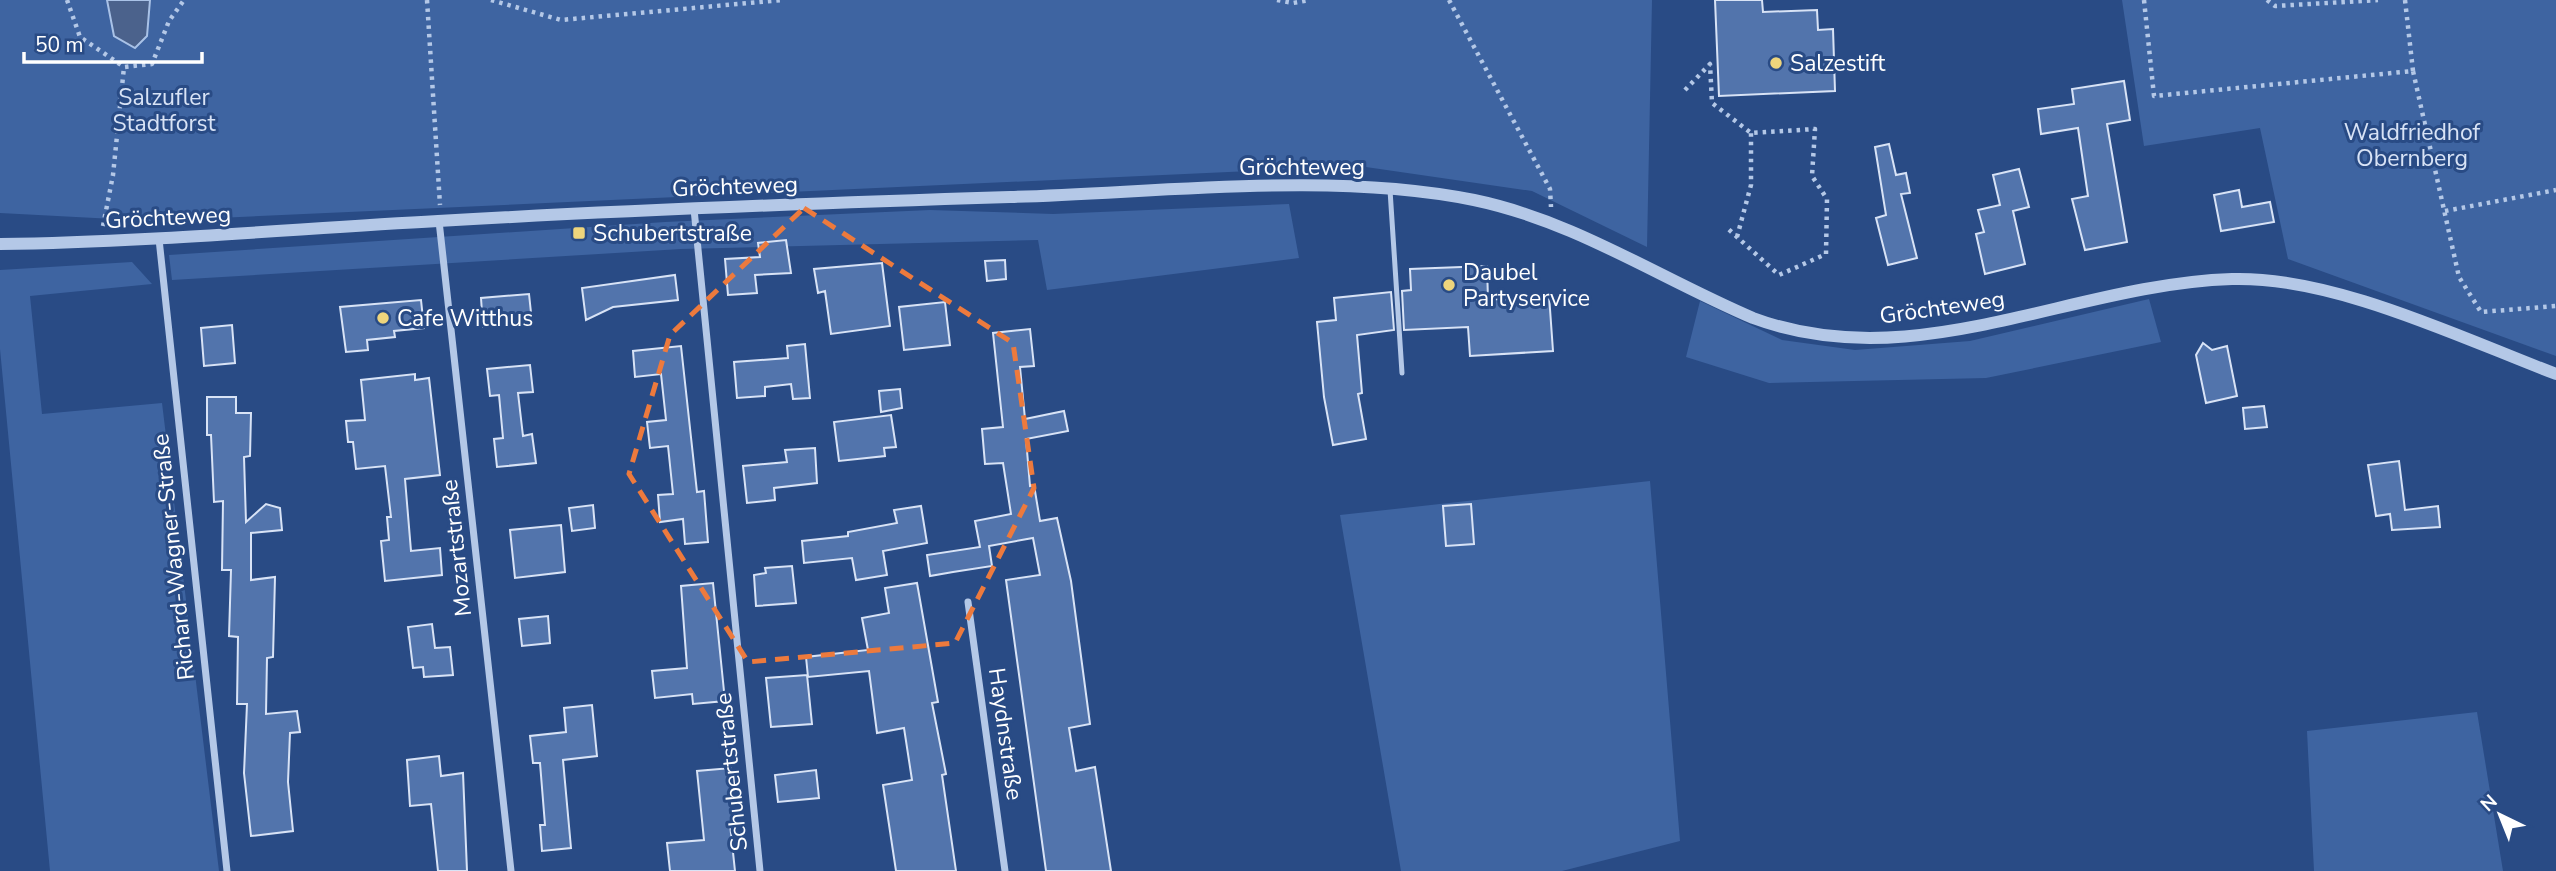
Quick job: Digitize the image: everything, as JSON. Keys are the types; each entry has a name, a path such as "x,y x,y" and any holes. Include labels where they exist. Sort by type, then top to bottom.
{"street":[{"name":"Gröchteweg","path":"0,244 159,239 439,221 694,209 1241,188 1360,187 1468,199 1551,221 1753,318 1780,328 1829,337 1902,338 1939,334 2145,289 2198,281 2270,280 2350,298 2556,374"},
{"name":"Schubertstraße","path":"694,209 760,871"},
{"name":"Mozartstraße","path":"439,221 511,871"},
{"name":"Richard-Wagner-Straße","path":"159,239 227,871"},
{"name":"Haydnstraße","path":"968,602 1005,871"}],"lane":[{"path":"1390,190 1402,373"}],"path":[{"path":"67,0 80,37 124,67 152,64 169,21 184,0"},
{"path":"427,0 439,221"},
{"path":"491,0 561,20 782,0"},
{"path":"1277,0 1293,3 1310,0"},
{"path":"1449,0 1550,189 1551,221"},
{"path":"2144,0 2154,96 2413,71"},
{"path":"2267,0 2275,6 2378,0"},
{"path":"2404,0 2413,71 2459,277 2481,312 2556,306"},
{"path":"1685,90 1710,64 1712,103 1751,133 1815,129 1812,176 1827,199 1826,254 1779,275 1726,227"},
{"path":"103,229 113,175 124,67"},
{"path":"1737,237 1751,185 1751,133"},
{"path":"2445,211 2556,190"}],"highlighted area":[{"path":"804,208 1013,343 1034,488 955,643 748,662 629,474 670,335"}],"green space":[{"name":"Salzufler Stadtforst","path":"0,0 1652,0 1647,247 1532,191 1359,166 152,221 0,213"},
{"name":"Waldfriedhof Obernberg","path":"2122,0 2556,0 2556,356 2288,259 2260,128 2144,146"},
{"path":"1289,204 1299,258 1047,290 1038,240 681,249 172,280 169,255 665,222 930,210 1053,214"},
{"path":"132,262 152,284 30,296 42,414 162,403 219,871 50,871 0,349 0,270"},
{"path":"2149,299 2161,342 1986,378 1769,383 1686,357 1700,301 1782,340 1855,350 1970,341"},
{"path":"1650,481 1680,841 1562,871 1401,871 1340,515"},
{"path":"2477,712 2503,871 2314,871 2307,731"}],"shaded area":[{"path":"107,0 150,0 147,36 135,48 114,36"}],"building":[{"name":"Salzestift","path":"1715,0 1762,0 1763,12 1817,10 1818,30 1833,29 1835,91 1719,96"},
{"path":"2124,81 2130,120 2107,124 2127,242 2085,250 2072,199 2088,196 2078,128 2041,134 2038,109 2074,104 2072,89"},
{"path":"1889,144 1896,175 1906,173 1910,193 1901,194 1917,258 1888,265 1876,218 1886,215 1875,147"},
{"path":"2019,169 2029,207 2013,211 2025,264 1985,274 1976,234 1984,232 1978,210 2000,205 1993,175"},
{"path":"2239,190 2242,207 2270,202 2274,222 2221,231 2214,195"},
{"path":"786,240 791,273 755,275 757,293 728,295 725,259 760,257 758,243"},
{"path":"1005,260 1006,279 987,281 985,261"},
{"path":"882,263 890,326 831,334 825,291 818,293 814,269"},
{"path":"1487,266 1488,300 1549,295 1553,351 1470,356 1468,327 1404,330 1402,291 1411,290 1410,269"},
{"path":"675,275 678,300 613,307 586,320 582,288"},
{"path":"1391,292 1394,330 1357,335 1362,393 1358,394 1366,439 1333,445 1324,397 1317,322 1336,320 1334,298"},
{"path":"529,294 532,322 483,327 481,298"},
{"path":"421,300 424,328 394,331 395,337 367,340 368,350 346,352 340,307"},
{"path":"945,302 950,345 904,350 899,307"},
{"path":"232,325 235,363 204,366 201,328"},
{"path":"1030,329 1034,366 1020,367 1025,419 1064,411 1068,431 1026,439 1030,486 1034,485 1040,521 1057,518 1071,581 1090,724 1069,728 1076,771 1095,767 1111,871 1046,871 1006,580 1040,575 1033,538 989,546 992,566 930,576 927,555 980,547 975,521 1011,514 1003,463 985,464 982,429 1003,427 993,333"},
{"path":"2203,343 2212,350 2227,346 2237,396 2206,403 2196,355"},
{"path":"805,344 810,398 793,399 791,384 765,387 765,396 737,398 734,362 788,358 787,346"},
{"path":"681,346 697,492 704,491 708,542 685,544 683,519 660,522 658,495 673,494 668,446 650,448 647,422 666,420 661,374 635,377 633,351"},
{"path":"530,365 533,392 518,393 523,436 532,434 536,463 497,467 494,439 503,438 499,395 490,396 487,369"},
{"path":"415,374 415,380 429,378 440,475 405,479 411,551 440,548 442,575 385,581 381,541 389,540 387,517 391,517 385,466 356,469 353,442 348,442 346,421 365,420 361,380"},
{"path":"900,389 902,408 881,412 879,391"},
{"path":"207,397 236,397 236,413 251,413 250,456 244,457 246,522 266,504 280,508 282,530 251,533 251,580 275,577 273,657 267,658 266,714 297,711 300,732 290,733 288,782 293,831 251,836 244,773 247,704 237,704 238,637 229,636 231,570 222,570 223,501 214,502 211,435 207,435"},
{"path":"2264,406 2267,427 2245,429 2243,408"},
{"path":"891,415 896,447 884,448 885,456 839,461 834,422"},
{"path":"815,448 817,483 774,488 775,500 747,503 743,466 787,462 785,450"},
{"path":"2399,461 2405,510 2438,506 2440,527 2392,530 2390,514 2376,516 2368,465"},
{"path":"1471,504 1474,544 1446,546 1443,506"},
{"path":"593,505 595,528 572,531 569,508"},
{"path":"921,506 927,543 883,551 887,575 856,580 852,558 804,563 802,541 848,536 848,532 897,523 894,510"},
{"path":"561,525 565,572 515,578 510,530"},
{"path":"792,566 796,603 756,606 754,575 766,573 765,568"},
{"path":"713,583 725,701 693,704 692,694 655,698 652,671 687,668 681,586"},
{"path":"917,583 938,702 932,703 946,774 942,775 956,871 896,871 883,785 912,780 904,728 877,733 869,671 808,677 806,657 868,650 862,618 889,613 885,588"},
{"path":"548,616 550,643 522,646 519,619"},
{"path":"432,624 435,648 450,647 453,675 424,677 423,667 413,668 408,627"},
{"path":"807,675 812,724 771,727 766,678"},
{"path":"592,705 597,756 563,760 571,848 542,851 540,825 545,825 540,763 533,763 530,736 566,732 564,708"},
{"path":"439,756 441,776 463,773 467,871 438,871 431,804 410,806 407,760"},
{"path":"731,768 735,823 730,824 735,871 670,871 667,843 704,840 697,771"},
{"path":"816,770 819,798 778,802 775,775"}],"place":[{"name":"Salzestift","path":"1776,63"},
{"name":"Schubertstraße","path":"579,233"},
{"name":"Daubel Partyservice","path":"1449,285"},
{"name":"Cafe Witthus","path":"383,318"}]}
